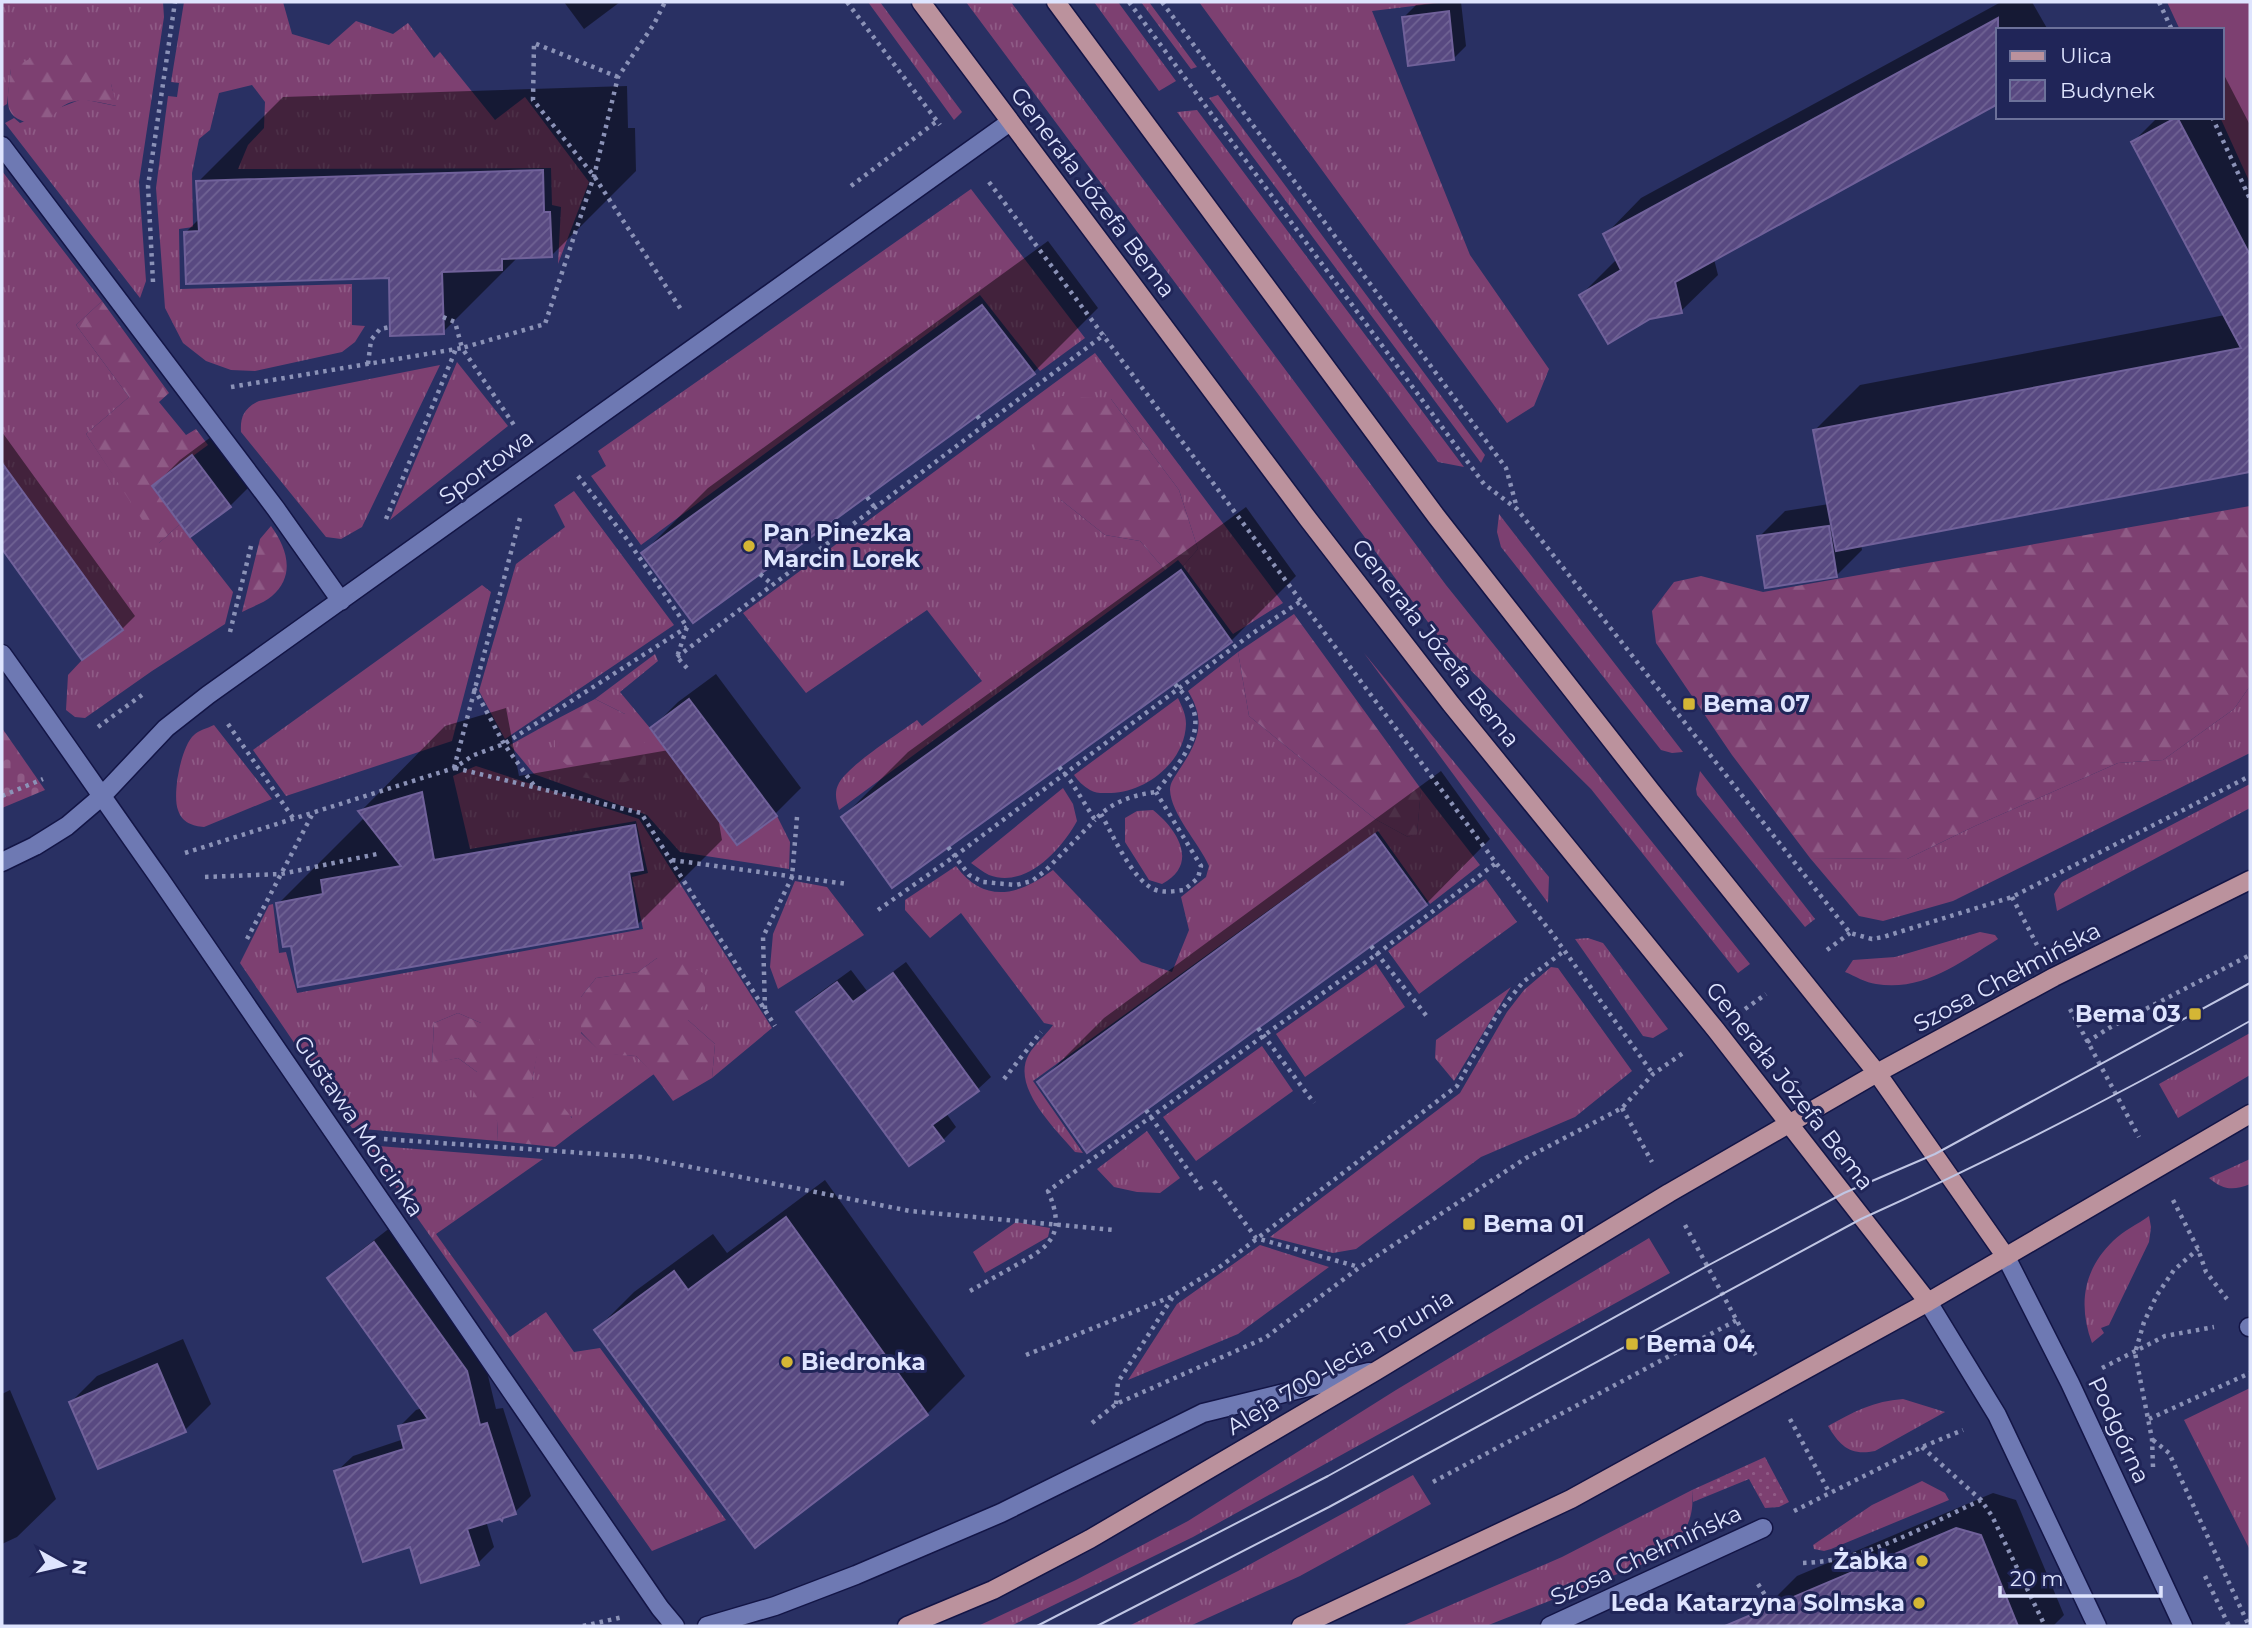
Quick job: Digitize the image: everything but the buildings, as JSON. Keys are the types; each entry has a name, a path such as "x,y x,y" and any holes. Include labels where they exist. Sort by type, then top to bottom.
{"main road":[{"name":"Generała Józefa Bema","path":"921,2 1451,704 1716,1030 1790,1123 1861,1219 1928,1301"},
{"path":"1056,2 1436,516 1877,1073 2006,1257"},
{"name":"Szosa Chełmińska","path":"1790,1123 2054,977 2250,880"},
{"path":"1301,1626 1571,1499 2006,1257 2250,1114"},
{"name":"Aleja 700-lecia Torunia","path":"907,1626 993,1590 1090,1539 1376,1371 1669,1192 1790,1123"}],"street":[{"name":"Sportowa","path":"2,862 67,826 101,797 166,728 578,429 1010,122"},
{"path":"2,146 276,509 341,601"},
{"name":"Gustawa Morcinka","path":"2,654 69,747 660,1608 675,1626"},
{"name":"Podgórna","path":"2006,1257 2070,1382 2183,1626"},
{"path":"1928,1301 1997,1415 2097,1626"},
{"path":"707,1626 775,1606 856,1575 1001,1513 1203,1413 1376,1371"},
{"name":"Szosa Chełmińska","path":"1550,1626 1763,1528"}],"path":[{"path":"156,348 148,186 176,2"},
{"path":"189,394 459,349 545,324 594,176 618,77 654,24 665,2"},
{"path":"846,2 937,121 968,153 1105,334 1653,1074"},
{"path":"1129,2 1483,484 1517,509 1850,933 1872,939 2012,897 2250,776"},
{"path":"1162,2 1506,468 1517,509"},
{"path":"2159,2 2171,28"},
{"path":"618,77 534,43 533,100 594,176 683,312"},
{"path":"2213,119 2250,199"},
{"path":"443,317 455,322 459,349 509,418"},
{"path":"368,364 371,340 380,329 390,327"},
{"path":"677,657 1105,334"},
{"path":"382,531 459,349"},
{"path":"978,416 985,425"},
{"path":"578,476 626,538 687,627"},
{"path":"867,497 875,508"},
{"path":"230,633 256,526 276,509"},
{"path":"454,768 512,546"},
{"path":"760,575 773,585"},
{"path":"878,910 956,856 1250,635 1301,601"},
{"path":"677,657 687,627"},
{"path":"180,854 454,768 474,755 505,744 687,627"},
{"path":"677,657 687,668"},
{"path":"948,848 969,875 983,882 1016,885 1032,881 1101,814 1122,800 1156,792 1183,758 1193,734 1193,708 1175,684"},
{"path":"474,688 505,744 536,787"},
{"path":"226,721 293,818"},
{"path":"1059,767 1070,779 1095,820"},
{"path":"454,768 641,813 775,1026"},
{"path":"1101,814 1145,884 1157,890 1184,890 1198,878 1201,866 1156,792"},
{"path":"228,977 313,812"},
{"path":"765,1009 763,937 792,877 797,817"},
{"path":"160,879 281,874 377,854"},
{"path":"672,860 847,884"},
{"path":"970,1291 1040,1252 1051,1242 1056,1225 1056,1209 1048,1191 1377,954 1496,863"},
{"path":"2012,897 2140,1139"},
{"path":"1086,1429 1116,1404 1265,1338 1360,1268 1526,1158 1622,1108 1653,1074 1850,933"},
{"path":"1371,946 1429,1019"},
{"path":"1026,1355 1174,1295 1221,1266 1457,1086 1502,1007 1523,982 1564,951"},
{"path":"2087,1042 2109,1027 2250,955"},
{"path":"1258,1028 1314,1103"},
{"path":"1004,1079 1041,1032"},
{"path":"1622,1108 1644,1147"},
{"path":"1146,1110 1202,1190"},
{"path":"379,1138 641,1157 910,1211 1114,1230"},
{"path":"1214,1181 1256,1238 1360,1268"},
{"path":"2172,1198 2198,1249 2206,1272 2249,1327"},
{"path":"1685,1224 1747,1338"},
{"path":"2158,1476 2152,1464 2149,1419 2135,1353 2144,1322 2157,1295 2174,1270 2198,1249"},
{"path":"1116,1404 1118,1382 1174,1295"},
{"path":"1433,1482 1737,1320"},
{"path":"2135,1353 2165,1336 2221,1326 2249,1327"},
{"path":"2149,1419 2250,1373"},
{"path":"1797,1433 1829,1492"},
{"path":"2152,1439 2169,1453 2249,1626"},
{"path":"1922,1447 1981,1500 1992,1516 2045,1626"},
{"path":"1803,1563 1861,1554 1981,1500"},
{"path":"2199,1564 2229,1626"},
{"path":"1758,1584 1772,1606"},
{"path":"583,1626 660,1608"}],"green space":[{"path":"2,2 163,2 164,17 139,182 146,281 140,298 5,123 14,118 20,123 82,99 116,106 111,84 11,69 7,104 2,107"},
{"path":"184,2 283,2 292,34 329,45 356,21 393,34 408,23 434,58 440,52 495,120 525,97 589,182 558,264 561,207 552,205 551,168 238,169 248,145 264,128 265,102 252,85 219,93 210,130 199,139 192,173 193,227 179,229 180,289 352,284 352,325 365,326 355,342 342,352 255,371 231,370 206,361 183,343 165,308 156,188 168,96 177,97 179,83 171,82"},
{"path":"868,2 880,2 962,112 954,120"},
{"path":"966,2 1011,2 1446,585 1750,964 1738,973 1591,789 1445,645"},
{"path":"1094,2 1118,2 1176,81 1159,91"},
{"path":"1141,2 1149,2 1197,67 1191,69"},
{"path":"1199,2 1447,2 1372,11 1470,255 1549,369 1534,406 1507,423"},
{"path":"2167,2 2250,2 2250,183 2221,119 2224,119 2224,28 2179,28"},
{"path":"44,51 88,56 111,84 117,106 76,101 60,108 46,127 14,116 8,103 11,69"},
{"path":"1218,95 1485,455 1481,463 1209,98"},
{"path":"1197,110 1464,467 1438,462 1177,112"},
{"path":"2,171 102,301 76,325 129,397 86,434 159,543 180,524 233,592 225,624 85,718 75,717 66,710 68,675 82,660 123,630 2,463"},
{"path":"971,189 1085,338 1040,371 980,295 641,545 591,476 606,466 598,451"},
{"path":"102,301 169,393 159,402 186,435 196,429 208,445 152,486 180,524 158,544 86,434 129,397 76,325"},
{"path":"1095,353 1283,603 1233,634 1183,566 1198,549 1179,490 1111,399 1061,500 1105,535 1140,541 1165,570 839,810 837,786 844,776 917,720 922,726 982,681 927,610 806,693 743,613"},
{"path":"457,362 508,426 390,520"},
{"path":"440,365 362,527 341,539 326,537 241,432 244,414 259,401"},
{"path":"1061,396 1111,399 1179,490 1198,549 1183,566 1178,560 1165,570 1140,541 1105,535 1061,500 1036,470 1034,424"},
{"path":"574,491 674,625 505,739 479,691 516,564 565,527 554,505"},
{"path":"2250,506 2250,686 2234,709 2163,760 2118,763 1907,859 1810,858 1732,755 1656,643 1652,611 1674,582 1701,576 1763,592"},
{"path":"1499,514 1683,752 1661,750 1501,547 1497,532"},
{"path":"271,526 285,552 284,579 280,588 269,598 242,612 260,539"},
{"path":"482,585 491,592 452,741 286,796 253,750"},
{"path":"1294,614 1421,789 1417,834 1408,837 1375,819 1249,716 1238,652"},
{"path":"1238,652 1249,716 1375,819 1408,837 1417,833 1421,789 1480,865 1430,904 1378,831 1033,1081 1083,1153 1075,1152 1038,1107 1026,1080 1025,1067 1029,1054 1053,1025 1044,1023 961,913 930,938 905,910 905,900 956,866 979,887 1003,892 1028,885 1053,870 1141,962 1172,972 1189,930 1181,897 1206,877 1209,866 1175,809 1170,790 1198,732 1197,712 1188,691"},
{"path":"1364,653 1549,877 1548,903"},
{"path":"655,654 658,661 620,692 737,845 777,816 790,842 789,869 680,852 647,815 534,774 510,745 555,720 555,754 625,714 595,699"},
{"path":"2250,686 2250,753 1953,901 1883,921 1859,916 1810,858 1907,859 2118,763 2163,760 2234,709"},
{"path":"1178,698 1186,720 1184,738 1171,762 1150,781 1124,791 1100,793 1085,787 1077,779 1074,775"},
{"path":"595,699 625,714 647,746 645,774 623,783 580,777 555,754 555,720"},
{"path":"214,725 272,799 200,827 182,818 176,803 177,783 189,741 198,732"},
{"path":"2,728 45,790 2,808"},
{"path":"476,766 639,819 772,1028 712,1078 715,1044 688,1020 657,958 638,972 596,978 581,997 581,1033 602,1053 636,1056 654,1074 572,1134 572,1117 532,1097 539,1041 458,1013 434,1023 432,1063 458,1058 477,1072 497,1121 498,1141 352,1128 240,963 269,905 273,904 279,953 286,952 297,993 643,929 632,877 648,873 636,821 470,849 453,776"},
{"path":"1700,771 1815,919 1805,927 1697,795"},
{"path":"2250,784 2250,808 2057,911 2054,894 2062,882"},
{"path":"1063,788 1073,804 1077,821 1062,844 1041,864 1016,877 1003,878 989,875 971,863"},
{"path":"1153,810 1170,827 1181,847 1180,867 1174,876 1162,884 1149,880 1125,842 1125,818 1137,811"},
{"path":"1486,879 1517,922 1419,994 1388,951"},
{"path":"795,881 827,887 864,935 778,989 770,967 773,934"},
{"path":"1980,932 1995,935 1998,939 1941,973 1910,984 1876,984 1845,972 1853,960 1895,957"},
{"path":"1588,938 1603,943 1668,1029 1653,1038 1643,1036 1575,939"},
{"path":"657,958 688,965 705,974 705,1004 688,1020 715,1044 712,1078 673,1101 636,1056 602,1054 581,1032 581,997 596,978 638,972"},
{"path":"1376,964 1405,1007 1305,1077 1276,1034"},
{"path":"1551,967 1558,968 1632,1071 1575,1117 1481,1157 1356,1249 1333,1253 1270,1237 1460,1093 1507,1012 1524,990"},
{"path":"1511,987 1454,1081 1435,1058 1436,1040"},
{"path":"500,1012 524,1015 540,1041 532,1081 532,1097 558,1100 572,1118 572,1134 555,1147 498,1141 497,1121 485,1116 472,1101 477,1072 458,1058 432,1064 434,1023 458,1013 481,1023"},
{"path":"2250,1033 2250,1075 2178,1118 2159,1084"},
{"path":"1262,1046 1293,1091 1196,1161 1163,1117"},
{"path":"1147,1131 1180,1178 1160,1193 1114,1187 1097,1169"},
{"path":"366,1145 543,1159 436,1234 510,1337 546,1312 574,1352 600,1348 726,1520 652,1551"},
{"path":"2250,1159 2250,1184 2228,1188 2209,1178"},
{"path":"2149,1216 2149,1242 2109,1325 2101,1328 2104,1333 2092,1343 2085,1315 2089,1276 2113,1241"},
{"path":"1016,1222 1050,1228 1048,1237 985,1273 973,1252"},
{"path":"1649,1238 1670,1273 1193,1537 1011,1626 978,1626 1076,1580 1188,1521 1396,1390"},
{"path":"1260,1245 1329,1267 1238,1334 1128,1380 1177,1304"},
{"path":"2250,1388 2250,1550 2184,1420"},
{"path":"1903,1399 1945,1412 1875,1451 1852,1451 1837,1439 1828,1426 1864,1408"},
{"path":"1765,1457 1789,1502 1779,1507 1765,1508 1749,1479 1693,1502 1692,1490"},
{"path":"1413,1475 1431,1504 1300,1576 1190,1626 1129,1626 1238,1571"},
{"path":"1922,1481 1945,1493 1949,1500 1831,1549 1814,1549 1813,1545 1872,1505"},
{"path":"1692,1490 1690,1519 1677,1541 1663,1556 1486,1626 1402,1626 1562,1557"}],"tram line":[{"path":"1037,1626 1328,1476 1844,1193 1935,1154 2250,983"},
{"path":"1097,1626 1329,1507 1861,1219 2058,1124 2250,1021"}],"place":[{"name":"Pan Pinezka Marcin Lorek","path":"749,546"},
{"name":"Bema 07","path":"1689,704"},
{"name":"Bema 03","path":"2195,1014"},
{"name":"Bema 01","path":"1469,1224"},
{"name":"Bema 04","path":"1632,1344"},
{"name":"Biedronka","path":"787,1362"},
{"name":"Żabka","path":"1922,1561"},
{"name":"Leda Katarzyna Solmska","path":"1919,1603"}]}
